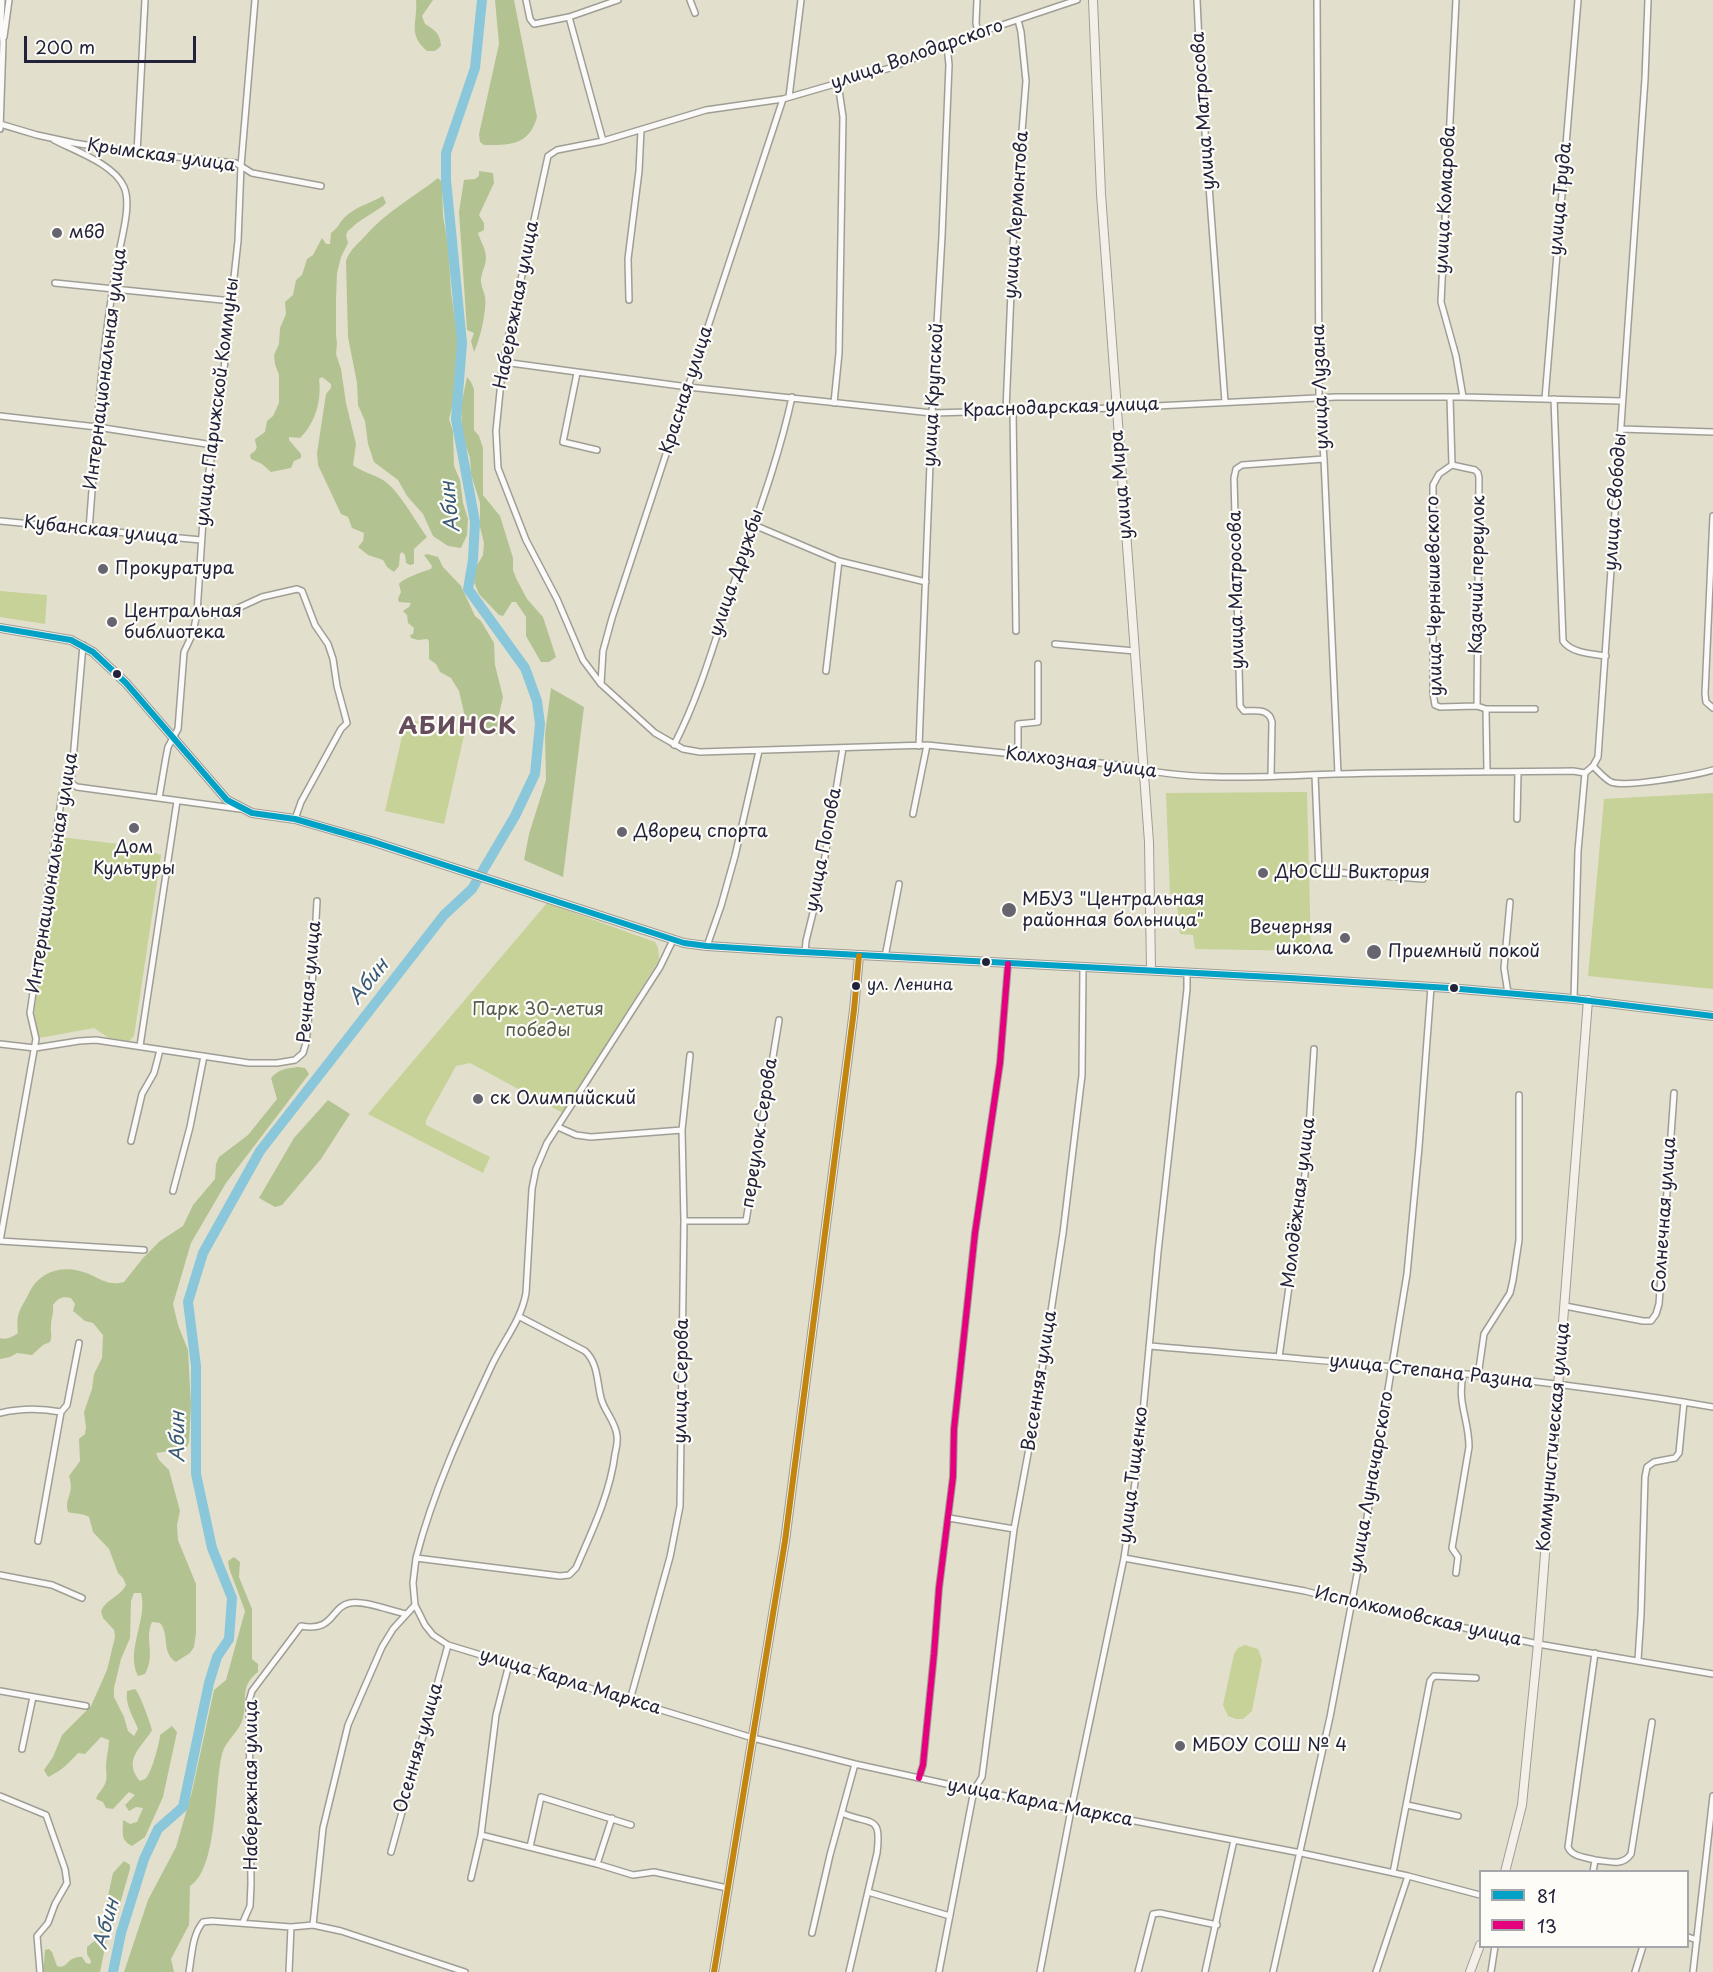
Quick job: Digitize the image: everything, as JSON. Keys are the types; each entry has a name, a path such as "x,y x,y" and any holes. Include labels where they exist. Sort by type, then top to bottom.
{"main road":[{"name":"улица Мира","path":"1093,0 1101,194 1149,842 1151,970"},
{"path":"0,628 71,640 83,645 126,683 227,800 242,809 252,813 295,819 371,841 673,940 707,946 806,953 1431,987 1588,1000 1713,1016"},
{"path":"714,1972 785,1541 854,1010 859,956"},
{"name":"Коммунистическая улица","path":"1506,1870 1522,1805 1538,1644 1588,1000"},
{"path":"1470,1972 1479,1948"}],"street":[{"path":"2,0 3,42"},
{"path":"0,129 3,42 9,0"},
{"path":"137,153 145,0"},
{"name":"улица Парижской Коммуны","path":"159,798 168,747 174,740 178,729 184,652 193,633 197,613 204,504 238,241 241,166 255,0"},
{"path":"526,0 530,19 534,24 569,17 618,0"},
{"path":"690,0 695,13"},
{"name":"Красная улица","path":"601,684 603,651 612,618 786,98 801,0"},
{"path":"977,0 978,33"},
{"name":"улица Володарского","path":"548,156 557,150 603,141 706,110 786,98 890,68 978,33 1077,0"},
{"name":"улица Матросова","path":"1197,0 1225,402"},
{"name":"улица Лузана","path":"1317,0 1319,397 1324,459 1338,774"},
{"name":"улица Комарова","path":"1456,0 1441,302 1456,356 1463,397"},
{"name":"улица Труда","path":"1545,399 1578,0"},
{"name":"улица Свободы","path":"1593,766 1598,757 1606,656 1645,79 1648,0"},
{"path":"569,17 603,141"},
{"name":"улица Лермонтова","path":"1016,631 1009,410 1013,245 1026,81 1018,20"},
{"name":"улица Крупской","path":"920,746 948,45"},
{"path":"834,403 839,353 843,117 838,83"},
{"name":"Крымская улица","path":"0,124 54,140 137,153 236,163 252,173 321,186"},
{"path":"629,300 628,259 639,171 641,130"},
{"name":"Интернациональная улица","path":"54,140 108,167 120,178 128,196 112,290 97,427 89,530"},
{"name":"Набережная улица","path":"548,156 503,362 496,431 498,468 526,540 557,599 583,660 601,684"},
{"path":"56,283 232,301"},
{"name":"Краснодарская улица","path":"503,362 688,387 932,413 1116,408 1319,397 1463,397 1622,401"},
{"path":"577,373 563,442 597,450"},
{"path":"1450,397 1452,465"},
{"name":"улица Дружбы","path":"674,745 687,719 783,440 792,398"},
{"path":"1554,399 1563,641 1567,647 1606,656"},
{"path":"0,416 97,427 213,445"},
{"path":"1620,429 1713,432"},
{"name":"улица Матросова","path":"1270,776 1271,715 1267,712 1244,711 1240,706 1234,478 1236,469 1242,465 1324,459"},
{"name":"Казачий переулок","path":"1452,465 1475,470 1479,478 1477,706"},
{"name":"улица Чернышевского","path":"1452,465 1439,474 1433,485 1433,693 1435,705 1440,707 1477,706 1486,709 1534,709"},
{"path":"1713,516 1705,694 1706,702 1713,708"},
{"name":"Кубанская улица","path":"0,521 201,540"},
{"path":"754,525 839,561 926,582"},
{"path":"826,671 839,561"},
{"path":"197,613 223,615 262,597 297,589 302,591 315,625 328,644 347,723 341,729 306,792 295,819"},
{"path":"1055,644 1135,651"},
{"name":"Интернациональная улица","path":"0,1241 35,1048 36,1040 30,1013 62,794 71,783 83,645"},
{"path":"1018,755 1018,724 1038,722 1038,664"},
{"name":"Колхозная улица","path":"601,684 655,733 683,749 700,752 927,745 1129,766 1161,774 1186,776 1573,771 1585,773"},
{"path":"1486,709 1487,772"},
{"path":"913,814 927,745"},
{"name":"улица Попова","path":"806,953 806,941 820,880 843,748"},
{"path":"707,946 735,856 759,751"},
{"path":"1574,999 1578,851 1585,773 1593,766 1610,782 1622,783 1713,770"},
{"path":"1517,819 1518,772"},
{"path":"1315,775 1319,871 1423,879"},
{"path":"71,783 77,787 242,809"},
{"path":"140,1046 177,801"},
{"path":"885,957 899,884"},
{"name":"Речная улица","path":"204,1056 249,1063 277,1063 295,1060 303,1053 313,973 317,901"},
{"path":"1508,993 1504,968 1510,902"},
{"path":"313,1925 323,1828 348,1725 382,1647 393,1629 416,1605 413,1583 416,1558 449,1460 493,1364 520,1317 526,1293 535,1173 547,1143 660,967 673,940"},
{"path":"920,1778 939,1588 949,1518 954,1429 975,1233 1000,1063 1008,964"},
{"name":"Весенняя улица","path":"939,1972 974,1790 982,1777 1014,1528 1052,1314 1082,1076 1083,968"},
{"name":"улица Тищенко","path":"1040,1972 1071,1810 1124,1558 1139,1455 1187,972"},
{"name":"улица Луначарского","path":"1274,1972 1330,1717 1362,1548 1407,1274 1431,987"},
{"name":"переулок Серова","path":"684,1221 746,1221 779,1020"},
{"path":"0,1044 35,1048 96,1040 204,1056 190,1127 173,1191"},
{"name":"Молодёжная улица","path":"1279,1357 1307,1161 1314,1049"},
{"path":"131,1142 142,1094 154,1073 160,1050"},
{"name":"улица Серова","path":"630,1700 670,1557 680,1506 684,1221 682,1130 690,1055"},
{"name":"Солнечная улица","path":"1565,1306 1643,1321 1651,1321 1656,1314 1659,1304 1674,1093"},
{"path":"1478,1376 1484,1334 1510,1293 1513,1280 1518,1240 1519,1095"},
{"path":"558,1127 576,1135 591,1137 682,1130"},
{"path":"0,1241 144,1250"},
{"path":"416,1558 560,1576 569,1575 576,1568 599,1514 614,1467 618,1437 603,1406 595,1365 590,1356 585,1351 520,1317"},
{"path":"38,1541 61,1412 67,1405 79,1343"},
{"name":"улица Степана Разина","path":"1149,1346 1463,1374 1713,1407"},
{"path":"1456,1574 1458,1557 1452,1548 1469,1447 1469,1432 1460,1396 1463,1374"},
{"path":"1638,1660 1645,1477 1647,1467 1654,1462 1675,1458 1679,1453 1684,1402"},
{"path":"0,1413 40,1408 61,1412"},
{"path":"949,1518 1014,1528"},
{"name":"Исполкомовская улица","path":"1124,1558 1294,1589 1538,1644 1713,1674"},
{"path":"0,1575 52,1585 82,1598"},
{"name":"Набережная улица","path":"243,1922 250,1906 251,1884 249,1701 252,1690 301,1626 318,1627 327,1623 350,1603 406,1614"},
{"name":"улица Карла Маркса","path":"416,1605 429,1630 448,1645 753,1738 855,1764 974,1790 1301,1853 1479,1894"},
{"name":"Осенняя улица","path":"391,1852 448,1645"},
{"path":"1595,1653 1589,1710 1568,1846 1575,1855 1619,1863 1631,1854 1652,1722"},
{"path":"471,1878 481,1835 496,1714 509,1664"},
{"path":"1393,1873 1430,1681 1434,1676 1476,1678"},
{"path":"0,1691 86,1706"},
{"path":"22,1749 33,1697"},
{"path":"812,1933 855,1764"},
{"path":"0,1796 46,1815 65,1869 67,1883 55,1904 48,1923 37,1936 40,1972"},
{"path":"1693,1972 1713,1796"},
{"path":"530,1847 541,1797 631,1825"},
{"path":"1407,1805 1458,1816"},
{"path":"842,1813 874,1823 879,1828 877,1853 849,1972"},
{"path":"597,1864 612,1818"},
{"path":"481,1835 633,1875 654,1872 727,1888"},
{"path":"1205,1972 1234,1840"},
{"path":"1593,1870 1595,1860"},
{"path":"1376,1972 1408,1876"},
{"path":"868,1892 950,1916"},
{"path":"1138,1972 1153,1914 1160,1913 1217,1925"},
{"path":"189,1972 195,1935 203,1922 243,1922 291,1927 313,1925 341,1931 465,1972"},
{"path":"289,1972 291,1927"},
{"path":"1689,1937 1697,1940"},
{"path":"1491,1972 1496,1948"},
{"path":"1635,1972 1643,1948"}],"green space":[{"path":"416,0 433,0 422,16 425,24 438,35 441,46 435,51 427,51 417,39 415,33"},
{"path":"495,0 514,0 537,117 529,134 523,139 510,144 484,145 480,142 479,134 499,44"},
{"path":"479,171 493,173 494,183 479,215 484,223 484,230 478,233 486,255 481,280 485,309 479,340 474,352 471,341 474,333 467,330 459,212 464,180 475,179 479,176"},
{"path":"438,178 442,182 443,216 458,341 458,386 449,419 453,431 454,466 460,480 468,519 467,535 461,548 448,546 433,536 423,514 407,496 398,480 374,462 368,444 365,421 358,405 357,383 348,337 346,261 350,253 374,226"},
{"path":"383,196 386,203 357,223 346,235 348,243 337,273 336,354 356,444 353,465 389,484 427,537 414,549 414,564 406,563 402,552 399,566 394,572 383,560 368,555 358,547 363,541 364,533 352,528 348,517 341,514 318,465 317,453 326,394 331,384 322,377 319,379 318,403 310,426 300,438 289,437 301,454 301,458 294,461 291,468 271,472 262,464 251,459 250,455 256,449 255,439 265,432 267,421 273,416 279,403 279,375 274,355 279,344 280,328 286,314 285,302 293,295 296,280 302,275 307,259 313,255 322,238 326,244 330,244 331,233 348,214"},
{"path":"467,377 474,389 474,430 483,448 483,495 500,516 513,558 516,578 527,599 543,617 556,657 549,662 541,662 526,636 526,617 516,602 512,602 503,616 499,615 479,594 474,582 475,569 483,555 484,543 480,527 480,503 462,434 461,406"},
{"path":"424,555 438,557 443,567 461,586 475,616 481,621 494,643 495,665 503,697 498,719 500,735 478,731 467,726 459,691 451,678 440,672 436,664 429,659 429,641 411,638 410,635 413,634 414,628 408,623 407,615 403,611 411,603 399,602 401,592 399,584 431,569 432,566"},
{"path":"0,591 47,595 45,624 0,617"},
{"path":"551,688 584,707 563,877 524,860 529,834 546,780 545,734"},
{"path":"406,719 465,731 444,824 385,811"},
{"path":"1307,792 1311,951 1195,949 1193,935 1180,934 1176,894 1170,894 1166,793"},
{"path":"1713,793 1713,989 1588,976 1604,799"},
{"path":"60,837 135,846 161,855 134,1036 129,1041 109,1038 94,1028 39,1038 34,1012"},
{"name":"Парк 30-летия победы","path":"547,903 655,942 659,960 563,1113 470,1063 456,1066 426,1120 426,1125 490,1157 483,1173 368,1114"},
{"path":"305,1068 309,1074 226,1183 191,1243 173,1304 188,1350 191,1405 189,1442 186,1449 156,1453 159,1460 169,1470 180,1511 177,1525 178,1540 196,1584 196,1633 194,1647 190,1653 176,1662 169,1654 165,1633 160,1623 152,1622 149,1635 150,1660 145,1674 138,1676 134,1656 142,1603 141,1593 134,1593 131,1601 130,1638 121,1659 114,1697 128,1731 134,1736 138,1729 128,1706 127,1691 135,1689 151,1726 152,1730 133,1760 135,1773 140,1781 150,1772 160,1735 172,1726 177,1732 163,1797 145,1837 132,1846 124,1838 123,1820 130,1824 137,1822 143,1808 136,1807 129,1811 125,1805 135,1795 129,1792 113,1809 106,1808 103,1802 96,1799 106,1781 109,1740 101,1737 85,1754 78,1753 64,1767 48,1777 44,1770 53,1757 62,1735 91,1706 107,1670 115,1637 114,1630 103,1618 101,1611 126,1585 118,1573 109,1549 93,1532 89,1517 68,1512 67,1507 71,1488 69,1476 80,1461 79,1439 85,1434 84,1412 92,1389 94,1374 102,1358 103,1335 93,1323 85,1321 73,1311 75,1304 71,1298 63,1297 53,1305 50,1342 32,1355 17,1353 0,1359 0,1338 9,1338 18,1333 18,1315 21,1308 34,1285 46,1274 71,1270 89,1274 110,1283 124,1282 160,1241 183,1226 193,1205 215,1179 219,1157 248,1135 277,1099 271,1078 283,1069"},
{"path":"328,1100 350,1114 321,1159 282,1205 275,1207 259,1198 294,1138"},
{"path":"234,1557 240,1562 239,1577 252,1609 252,1659 258,1664 258,1672 246,1688 241,1723 222,1754 210,1845 206,1863 199,1877 190,1886 189,1925 171,1959 174,1972 124,1972 148,1900 176,1847 192,1792 214,1690 226,1680 245,1611 229,1568 228,1561"},
{"path":"1245,1645 1258,1649 1262,1660 1252,1711 1243,1719 1236,1719 1228,1716 1223,1705 1234,1654 1238,1648"},
{"path":"124,1861 130,1865 130,1869 115,1921 107,1938 100,1972 43,1972 45,1950 49,1949 57,1966 61,1967 77,1957 82,1957 86,1963 90,1964 87,1947 99,1937 113,1873"}],"waterway":[{"name":"Абин","path":"113,1972 121,1933 144,1859 158,1829 183,1807 209,1683 217,1657 229,1639 232,1598 212,1548 196,1474 196,1366 188,1302 203,1253 260,1151 444,915 472,889 515,816 535,774 540,724 537,701 525,668 468,589 473,560 475,522 456,419 462,343 446,180 446,153 475,68 482,0"}],"transit line":[{"name":"81","path":"0,628 71,640 93,652 126,683 227,800 252,813 295,819 371,841 684,943 785,951 1449,988 1574,999 1713,1016"},
{"path":"714,1972 785,1541 854,1010 859,956"},
{"name":"13","path":"919,1778 923,1765 939,1588 953,1477 954,1429 975,1233 1000,1063 1008,964"}],"place":[{"name":"мвд","path":"57,233"},
{"name":"Прокуратура","path":"103,569"},
{"name":"Центральная библиотека","path":"112,622"},
{"name":"Дом Культуры","path":"134,828"},
{"name":"Дворец спорта","path":"622,832"},
{"name":"ДЮСШ Виктория","path":"1263,873"},
{"name":"МБУЗ \"Центральная районная больница\"","path":"1009,910"},
{"name":"Вечерняя школа","path":"1345,938"},
{"name":"Приемный покой","path":"1374,952"},
{"name":"ул. Ленина","path":"856,986"},
{"name":"ск Олимпийский","path":"478,1099"},
{"name":"МБОУ СОШ № 4","path":"1180,1746"}],"district":[{"name":"АБИНСК","path":"458,727"}]}
